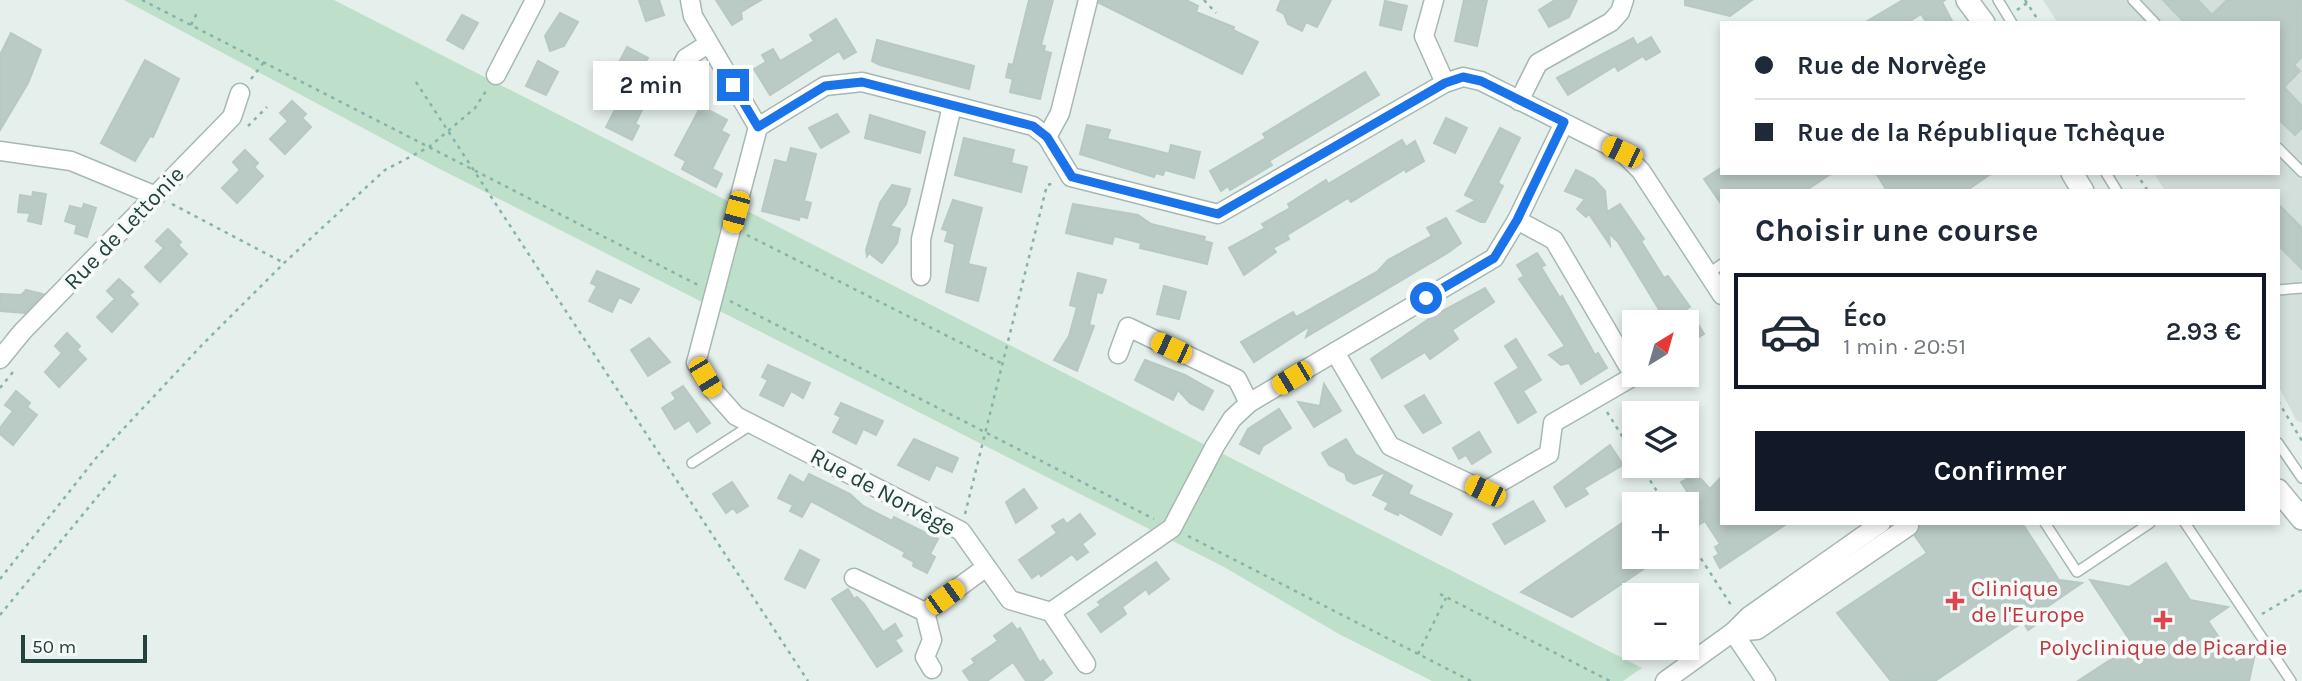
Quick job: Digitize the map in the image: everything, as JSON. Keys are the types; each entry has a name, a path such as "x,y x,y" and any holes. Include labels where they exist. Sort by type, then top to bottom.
{"street":[{"path":"496,75 535,0"},
{"path":"690,0 693,16 758,127 825,86 862,82 1033,126 1047,137 1072,177 1218,214 1445,83 1463,77 1481,81 1622,152 1641,171 1715,269 1720,288"},
{"path":"1047,137 1060,113 1088,0"},
{"path":"1434,0 1424,36 1445,83"},
{"path":"1519,100 1538,63 1611,22 1620,12 1624,0"},
{"path":"671,88 686,58 708,44"},
{"name":"Rue de Lettonie","path":"0,359 22,332 232,117 240,93"},
{"path":"921,276 920,239 952,106"},
{"path":"1086,664 1051,612 1172,528 1215,446 1232,419 1249,403 1494,258 1517,220 1564,122"},
{"name":"Rue de Norvège","path":"758,127 696,363 713,390 736,416 961,531 1010,600 1051,612"},
{"path":"0,151 71,161 156,196"},
{"path":"1335,352 1390,446 1485,491 1549,454 1553,423 1634,376 1554,240 1517,220"},
{"path":"1118,354 1128,327 1237,379 1249,403"},
{"path":"0,331 22,332"},
{"path":"2280,492 2302,519"},
{"path":"1665,681 1881,528 1909,526"},
{"path":"925,612 985,568"},
{"path":"854,578 925,612"},
{"path":"925,612 932,640 925,657 932,669"},
{"path":"1738,627 1766,681"}],"lane":[{"path":"1998,0 2011,21"},
{"path":"2133,0 2153,21"},
{"path":"2280,150 2302,172"},
{"path":"2280,290 2302,288"},
{"path":"692,463 752,424"},
{"path":"2280,446 2302,478"},
{"path":"2046,525 2077,572 2147,525"},
{"path":"2186,525 2291,681"}],"path":[{"path":"142,0 1471,681"},
{"path":"1205,0 1216,13"},
{"path":"2025,0 2039,21"},
{"path":"191,25 198,11"},
{"path":"240,93 264,62"},
{"path":"0,579 96,458 284,263 385,170 429,147 475,108 496,75"},
{"path":"416,82 808,681"},
{"path":"961,531 1047,186 1072,177"},
{"path":"156,196 284,263"},
{"path":"732,227 1003,364"},
{"path":"1598,398 1622,437"},
{"path":"2280,404 2302,440"},
{"path":"0,615 117,473"},
{"path":"1699,558 1738,627"},
{"path":"2251,621 2302,590"},
{"path":"1440,594 1610,681"},
{"path":"1418,654 1446,598"}],"shaded area":[{"path":"2043,0 2302,0 2302,423 2296,420 2280,389 2280,189 2164,189 2155,175 2280,175 2280,21 2057,21"}],"green space":[{"path":"124,0 334,0 1642,668 1623,681 1432,681 1339,634 1224,567 432,165"}],"building":[{"path":"639,0 659,0 664,15 646,21"},
{"path":"716,0 761,0 741,12 742,19 732,25"},
{"path":"1029,0 1053,0 1041,45 1045,46 1044,51 1051,53 1040,99 1010,92 1013,79 1006,77 1009,64 1013,65"},
{"path":"1099,0 1186,0 1198,6 1196,12 1234,27 1233,30 1258,42 1242,74 1099,3"},
{"path":"1281,0 1331,0 1317,27 1306,22 1302,31 1288,24 1284,14 1277,10"},
{"path":"1464,0 1487,0 1477,46 1455,41"},
{"path":"1555,0 1577,0 1569,17 1549,27 1539,10"},
{"path":"1685,0 1752,0 1730,16 1685,5"},
{"path":"1903,0 1945,0 1942,2 1952,21 1926,21 1921,14 1910,21 1867,21"},
{"path":"2163,0 2198,0 2212,15 2227,0 2302,0 2302,57 2294,65 2300,71 2284,87 2302,106 2302,128 2295,135 2280,121 2280,21 2183,21"},
{"path":"1385,1 1407,6 1401,30 1380,25"},
{"path":"560,13 578,22 564,46 550,51 545,36"},
{"path":"462,15 478,23 463,49 447,40"},
{"path":"836,19 856,52 844,59 839,51 770,95 754,69 766,62 762,55 773,49 780,61 814,41 810,35"},
{"path":"11,33 41,50 28,83 0,130 0,55"},
{"path":"1651,37 1660,52 1646,60 1643,56 1618,71 1615,66 1568,95 1557,78 1633,38 1637,45"},
{"path":"877,40 974,66 969,89 872,61"},
{"path":"627,47 648,58 633,84 613,74"},
{"path":"145,60 179,79 153,137 150,136 135,161 101,143"},
{"path":"538,61 558,72 546,95 526,86"},
{"path":"1365,72 1379,95 1269,161 1272,165 1230,190 1228,186 1221,191 1210,171 1266,138 1263,134"},
{"path":"620,89 646,102 635,124 639,126 632,140 606,127 617,106 615,99"},
{"path":"292,101 306,114 302,118 311,127 285,154 270,139 288,121 280,113"},
{"path":"701,106 727,120 721,131 729,135 712,169 722,174 716,187 682,169 686,161 675,155"},
{"path":"837,114 849,132 821,148 809,128"},
{"path":"870,115 925,132 920,153 865,138"},
{"path":"1446,118 1467,128 1455,153 1434,143"},
{"path":"1087,125 1110,130 1107,139 1169,154 1171,145 1200,152 1194,178 1165,170 1163,175 1156,173 1154,177 1080,154"},
{"path":"1500,128 1520,138 1498,183 1503,186 1485,222 1481,222 1457,211 1476,200 1465,195"},
{"path":"964,138 1014,150 1011,163 1027,167 1021,192 955,175"},
{"path":"1402,140 1406,147 1415,141 1424,161 1406,172 1405,169 1351,202 1348,198 1287,235 1289,239 1273,248 1276,252 1244,275 1229,248 1265,228 1262,224 1290,208 1288,204 1326,180 1328,184"},
{"path":"791,148 816,154 804,201 811,203 807,218 800,216 799,220 762,211 775,160 787,163"},
{"path":"245,150 258,163 254,167 263,176 237,203 222,188 240,170 233,162"},
{"path":"1720,168 1720,175 1829,175 1808,189 1720,189 1720,202 1704,179"},
{"path":"1576,170 1594,179 1605,191 1607,212 1620,204 1644,239 1641,241 1664,278 1668,276 1690,307 1685,310 1659,310 1618,242 1609,233 1610,245 1589,214 1586,217 1577,209 1585,199 1565,191"},
{"path":"1877,175 1989,175 1969,189 1886,189"},
{"path":"892,185 910,189 906,204 890,226 900,229 897,243 882,263 869,253 867,256 866,250 880,203"},
{"path":"33,192 46,194 41,224 28,221 30,213 18,212 20,195 32,197"},
{"path":"953,200 982,208 968,264 986,268 978,301 946,292 955,244 945,241 948,231 942,229"},
{"path":"84,204 96,208 87,237 75,233 77,225 65,221 70,206 82,209"},
{"path":"1073,204 1138,215 1151,224 1205,237 1204,241 1212,243 1207,264 1140,248 1141,243 1114,236 1112,244 1066,233"},
{"path":"2280,206 2302,228 2302,269 2280,247"},
{"path":"1446,218 1461,243 1449,252 1306,337 1310,326 1254,362 1241,342 1293,312 1296,317 1378,271 1388,260 1432,236 1427,228"},
{"path":"168,229 181,242 178,245 187,254 160,282 145,267 164,248 156,241"},
{"path":"1537,253 1545,265 1541,267 1560,298 1562,296 1595,355 1598,353 1607,368 1581,384 1569,363 1561,365 1549,355 1565,346 1519,279 1524,276 1517,265"},
{"path":"597,271 639,289 631,303 619,297 612,312 589,301 597,286 591,283"},
{"path":"1078,273 1106,280 1102,293 1097,292 1089,325 1094,326 1077,371 1054,360 1069,336 1077,307 1070,305"},
{"path":"119,279 133,292 129,295 138,304 112,332 97,317 115,299 107,291"},
{"path":"1164,286 1186,292 1179,319 1157,314"},
{"path":"1485,288 1494,302 1452,330 1458,339 1430,359 1425,352 1382,378 1371,359 1433,316"},
{"path":"26,290 43,294 25,313 0,311 0,294 21,295"},
{"path":"67,333 80,346 77,350 86,359 59,387 45,372 62,353 55,346"},
{"path":"649,338 670,362 648,376 631,350"},
{"path":"1516,339 1541,380 1523,391 1536,412 1518,423 1495,383 1519,368 1505,346"},
{"path":"1145,360 1185,375 1213,391 1203,410 1190,403 1178,390 1173,400 1135,380"},
{"path":"768,365 810,383 803,398 791,391 783,406 760,395 768,380 762,377"},
{"path":"1324,384 1341,411 1314,427 1298,402 1320,406"},
{"path":"683,386 710,423 697,432 689,420 675,429 662,408 676,399 672,393"},
{"path":"16,391 30,403 27,407 37,415 13,445 0,434 0,428 13,411 5,405"},
{"path":"1424,395 1441,423 1423,433 1405,406"},
{"path":"841,403 883,421 876,435 863,429 856,444 833,432 841,417 835,414"},
{"path":"1279,409 1291,428 1263,446 1259,454 1240,444 1248,429"},
{"path":"1479,432 1491,452 1472,464 1466,455 1459,459 1453,448"},
{"path":"914,439 958,458 952,472 936,465 929,480 898,465"},
{"path":"1346,439 1355,454 1386,472 1354,484 1347,480 1345,473 1329,465 1322,453"},
{"path":"1610,445 1622,463 1584,488 1588,494 1566,507 1554,487"},
{"path":"1386,472 1412,486 1408,494 1452,514 1441,535 1399,512 1398,515 1385,509 1389,503 1373,495"},
{"path":"809,474 850,494 863,506 892,521 894,517 938,539 930,554 935,557 927,573 913,566 914,562 903,556 905,552 811,501 802,517 790,511 793,505 778,498 790,475 804,483"},
{"path":"1688,478 1701,479 1710,489 1720,478 1720,525 1785,525 1720,568 1714,557 1719,554 1715,547 1720,544 1705,521 1699,525 1699,492 1687,492 1681,482"},
{"path":"732,482 748,506 737,513 733,508 726,513 713,494"},
{"path":"1024,489 1037,508 1016,523 1006,502"},
{"path":"1533,501 1545,521 1505,544 1493,524"},
{"path":"1080,514 1095,534 1082,544 1088,552 1077,560 1072,554 1041,576 1039,573 1032,578 1019,560 1057,533 1052,526 1063,519 1067,524"},
{"path":"1622,523 1622,569 1644,569 1572,617 1521,592"},
{"name":"Clinique de l'Europe","path":"1919,525 2023,525 2059,580 2082,583 2038,613 2043,620 2028,630 2023,622 1935,681 1891,681 1837,613 1927,553 1915,536"},
{"path":"800,550 819,560 805,588 785,579"},
{"path":"1156,562 1169,579 1149,594 1146,589 1122,607 1126,614 1101,632 1088,614 1101,605 1098,602"},
{"name":"Polyclinique de Picardie","path":"2166,563 2190,600 2228,607 2208,621 2236,663 2256,649 2249,681 2078,681 2133,645 2090,580 2129,587"},
{"path":"848,589 854,599 857,597 864,604 883,632 895,624 902,636 895,640 902,651 877,667 832,599"},
{"path":"1012,623 1017,630 1020,628 1040,663 1043,660 1052,673 1042,681 1026,681 1013,662 987,681 970,681 963,671 975,663 972,659 998,641 994,636"}],"place":[{"name":"Clinique de l'Europe","path":"1955,601"},
{"name":"Polyclinique de Picardie","path":"2163,620"}],"route":[{"path":"733,85 758,127 825,86 862,82 1033,126 1047,137 1072,177 1218,214 1445,83 1463,77 1481,81 1564,122 1517,220 1494,258 1426,298"}]}
